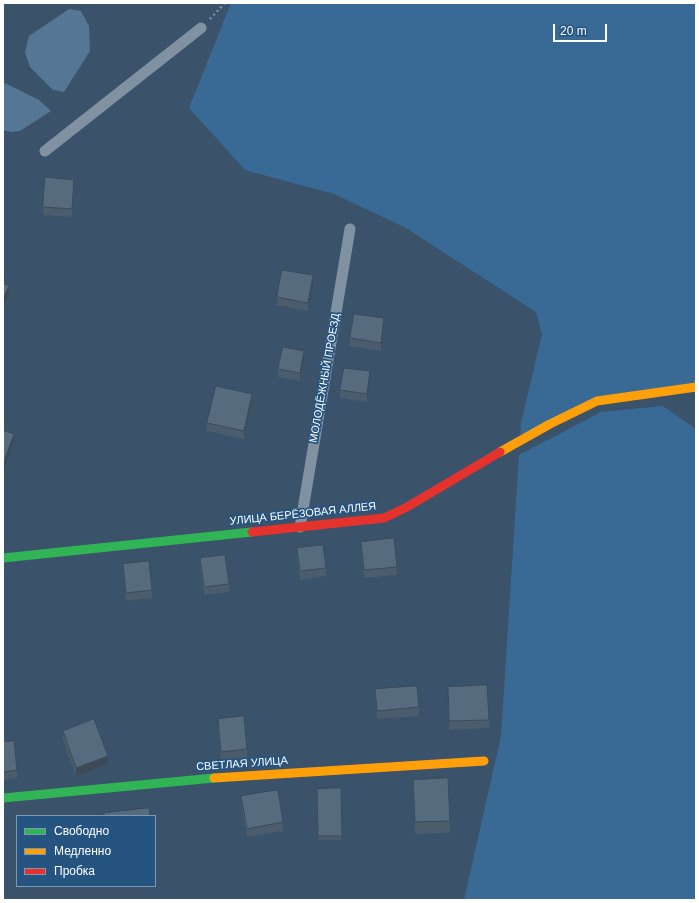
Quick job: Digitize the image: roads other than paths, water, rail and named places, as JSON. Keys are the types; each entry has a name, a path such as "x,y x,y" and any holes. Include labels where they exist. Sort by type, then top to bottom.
{"street":[{"name":"УЛИЦА БЕРЁЗОВАЯ АЛЛЕЯ","path":"3,558 384,518 407,507 550,424 597,401 696,388"},
{"name":"СВЕТЛАЯ УЛИЦА","path":"3,798 221,777 484,761"}],"lane":[{"path":"45,151 201,28"},
{"name":"МОЛОДЁЖНЫЙ ПРОЕЗД","path":"300,527 350,229"}]}
